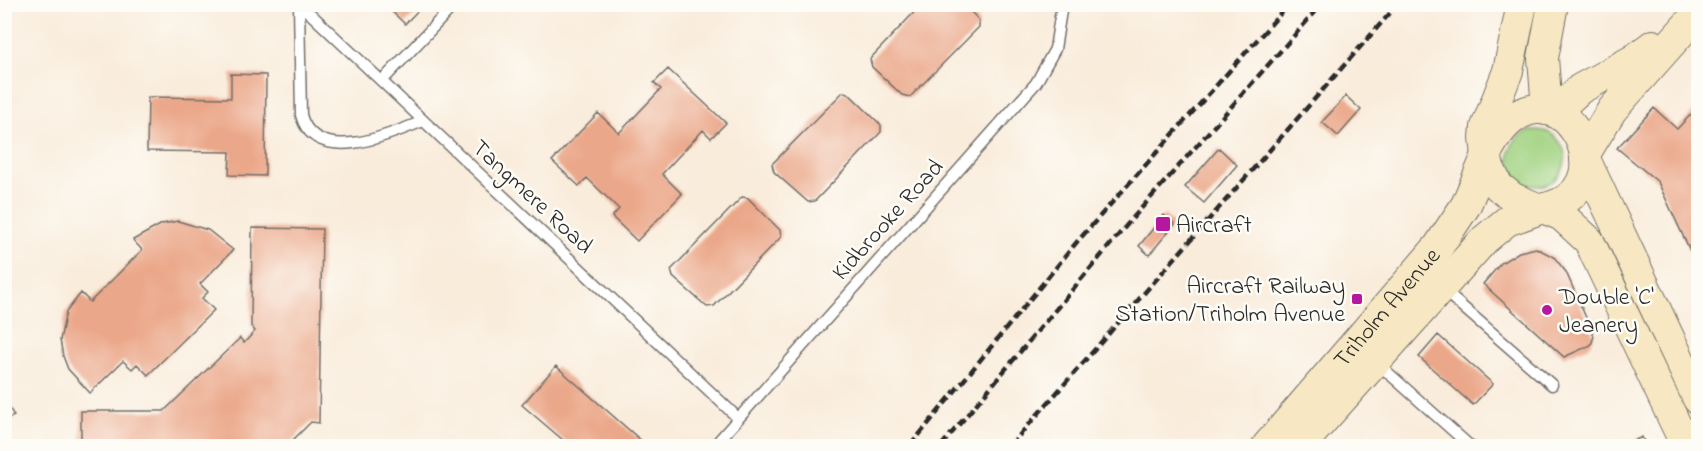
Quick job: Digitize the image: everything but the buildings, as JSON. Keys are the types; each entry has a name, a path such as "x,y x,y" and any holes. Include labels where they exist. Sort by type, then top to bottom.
{"street":[{"path":"1522,4 1508,71 1486,127 1490,172 1503,191 1562,216 1589,241 1635,344 1686,447"},
{"path":"1551,111 1544,58 1553,4"},
{"path":"1551,111 1580,89 1633,60 1698,7"},
{"path":"1541,209 1562,202 1574,192 1582,178 1585,157 1612,110 1698,13"},
{"path":"1487,153 1500,132 1518,116 1534,110 1551,111 1572,124 1581,138 1585,157 1694,389 1681,393 1666,403"},
{"name":"Triholm Avenue","path":"1267,447 1438,247 1462,211 1487,153"},
{"name":"Triholm Avenue","path":"1300,447 1374,360 1500,226 1516,216 1541,209"}],"lane":[{"name":"Tangmere Road","path":"299,4 738,418"},
{"path":"299,4 301,115 311,135 324,142 348,143 395,133 423,121"},
{"path":"382,81 455,4"},
{"name":"Kidbrooke Road","path":"714,447 1036,83 1055,49 1062,4"},
{"path":"1443,289 1552,385"},
{"path":"1374,360 1470,447"}],"green space":[{"path":"1537,130 1548,132 1557,138 1563,147 1565,158 1563,169 1557,178 1548,184 1537,186 1526,184 1517,178 1511,169 1509,158 1511,147 1517,138 1526,132"}],"railway":[{"path":"910,446 1076,243 1289,4"},
{"path":"941,446 1131,220 1322,4"},
{"path":"1010,446 1398,4"}],"place":[{"name":"Aircraft","path":"1163,224"},
{"name":"Aircraft Railway Station/Triholm Avenue","path":"1357,299"},
{"name":"Double 'C' Jeanery","path":"1547,310"}]}
